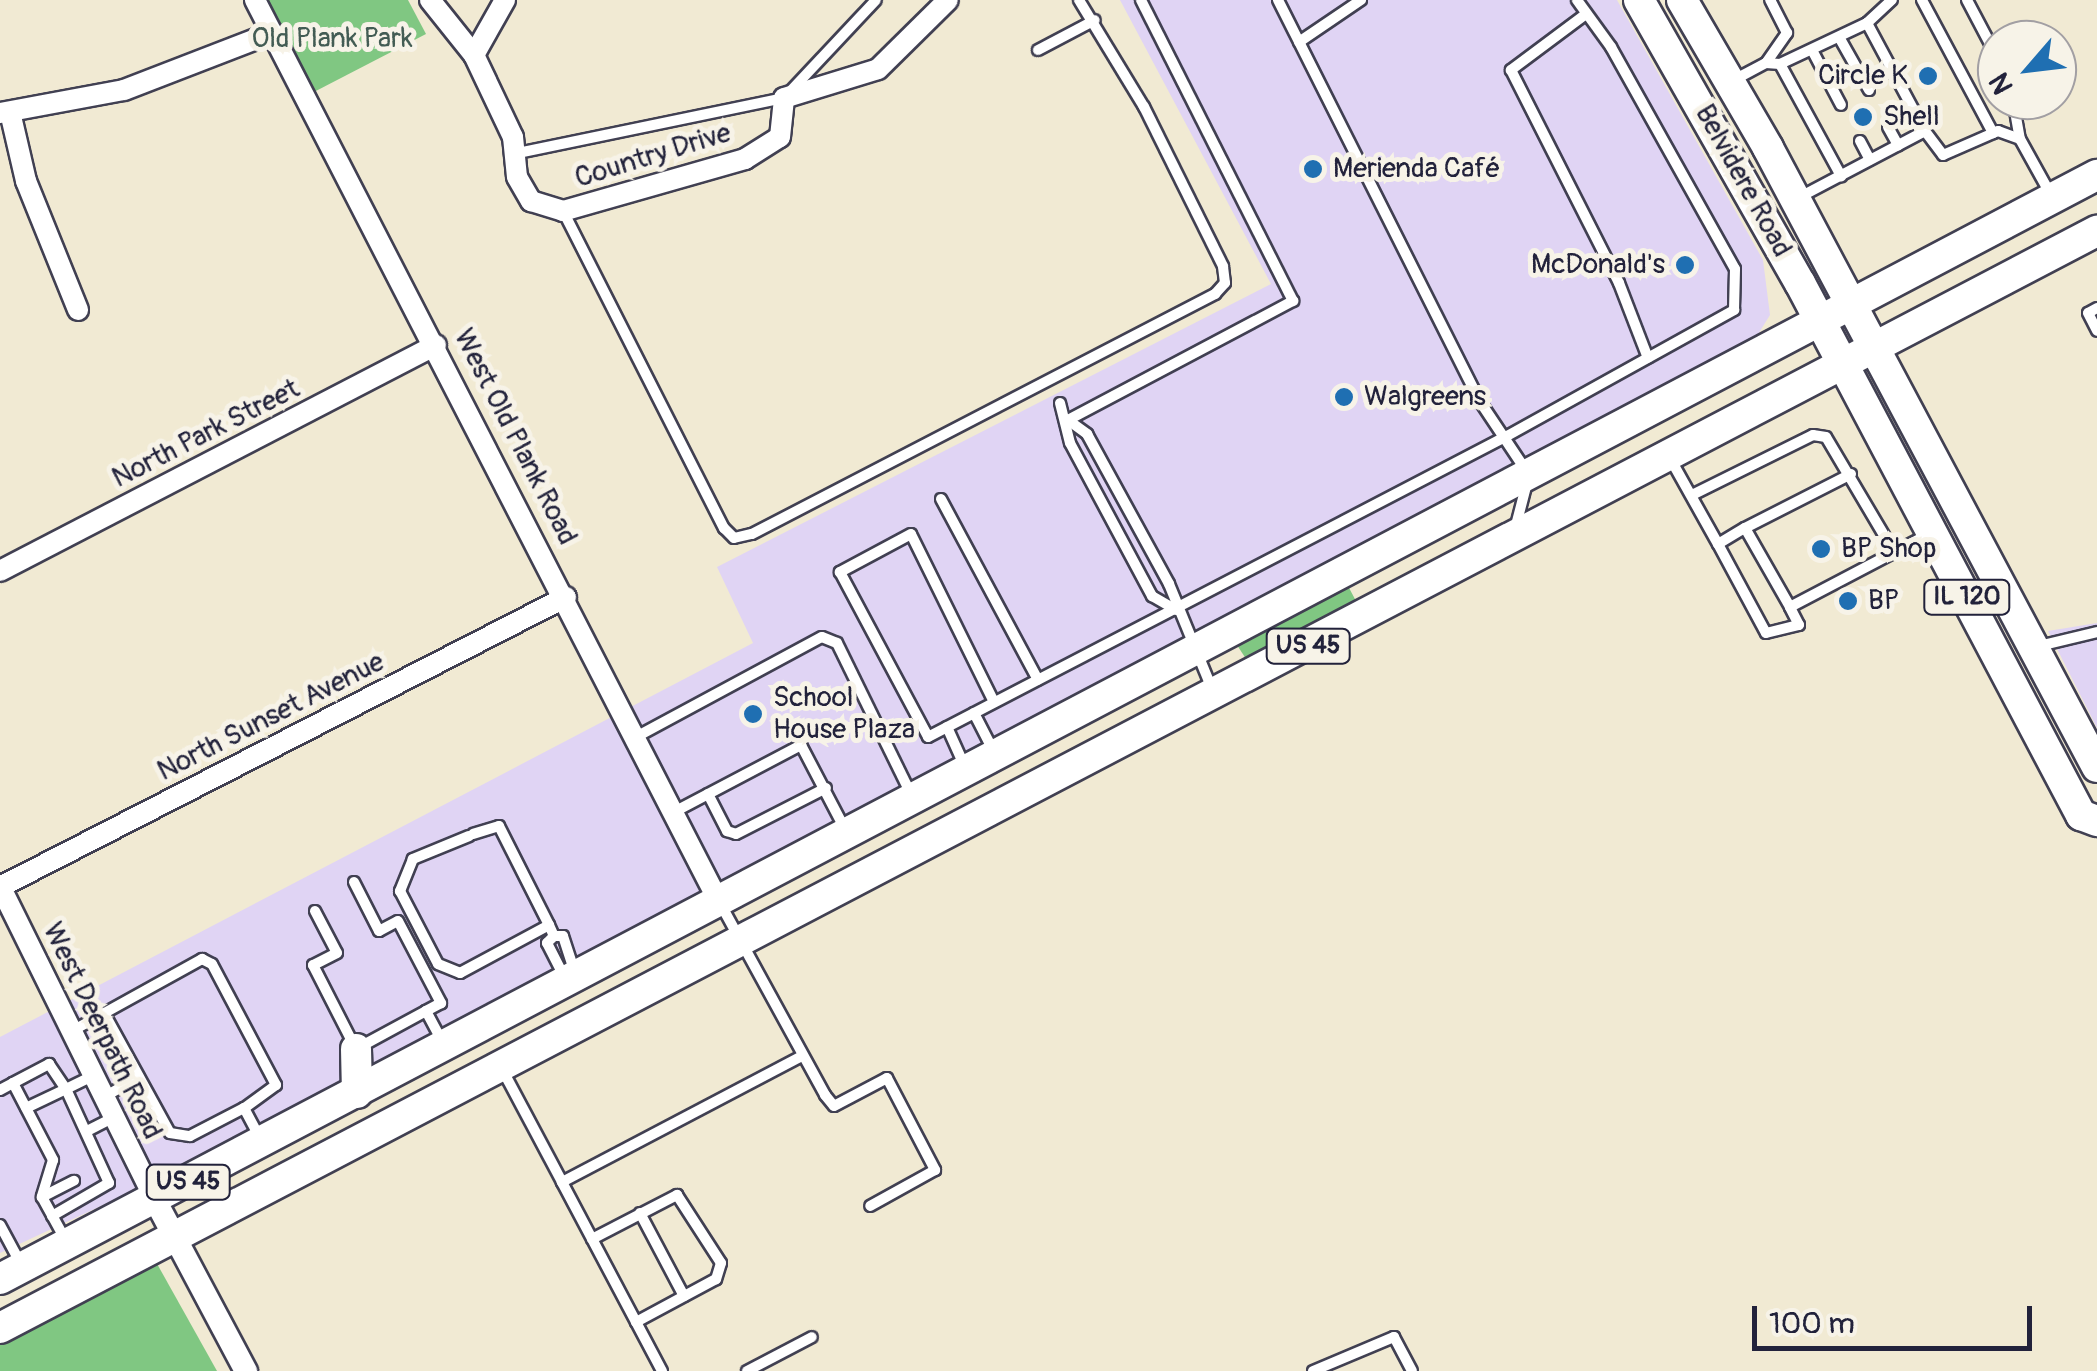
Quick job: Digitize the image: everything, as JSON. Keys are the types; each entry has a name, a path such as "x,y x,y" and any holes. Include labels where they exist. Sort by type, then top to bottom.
{"main road":[{"name":"Belvidere Road","path":"1639,0 1844,364"},
{"name":"Belvidere Road","path":"1682,0 1796,200 2097,767"},
{"name":"US 45","path":"11,1273 1853,308 2097,176"},
{"name":"US 45","path":"0,1328 466,1088 2097,232"},
{"name":"IL 120","path":"1844,364 2082,815 2097,822"},
{"path":"445,1046 466,1088"},
{"path":"356,1050 390,1075"},
{"path":"356,1050 357,1093"}],"street":[{"name":"West Old Plank Road","path":"255,0 566,596 720,902"},
{"name":"Country Drive","path":"430,0 474,55 518,153 516,177 531,201 563,211 745,159 780,137 784,98"},
{"path":"474,55 506,0"},
{"path":"784,98 878,69 948,0"},
{"path":"78,310 26,181 5,112 124,90 272,32"},
{"name":"North Park Street","path":"0,571 436,345"},
{"name":"North Sunset Avenue","path":"0,886 566,596"},
{"name":"West Deerpath Road","path":"0,886 155,1200"},
{"path":"155,1200 246,1371"}],"lane":[{"path":"518,153 784,98 876,0"},
{"path":"563,211 734,538 1050,384 1215,294 1225,283 1223,266 1095,20 1079,0"},
{"path":"1068,420 1293,301 1141,0"},
{"path":"1278,0 1479,400 1507,436 1529,475 1510,540"},
{"path":"1299,42 1361,0"},
{"path":"994,702 911,534 840,572 928,737 1507,436 1734,310 1736,270 1576,0"},
{"path":"1731,82 1766,63 1787,34 1770,0"},
{"path":"1766,63 1780,64 1839,37 1866,23 1892,0"},
{"path":"1922,0 1993,133"},
{"path":"1586,14 1511,70 1619,282 1648,358"},
{"path":"1038,50 1095,20"},
{"path":"1866,23 1943,155 1993,133 2020,139"},
{"path":"1839,37 1868,90"},
{"path":"1812,50 1841,105"},
{"path":"1780,64 1841,176"},
{"path":"2017,120 2020,139 2053,198"},
{"path":"1888,127 1898,145"},
{"path":"1796,200 1925,130"},
{"path":"1860,142 1870,160"},
{"path":"2097,308 2088,313 2097,331"},
{"path":"1060,403 1068,420 1070,443 1152,596 1176,610"},
{"path":"1068,420 1087,434 1215,694"},
{"path":"1692,495 1813,435 1826,437 1894,552"},
{"path":"1669,457 1758,626 1782,634 1800,625 1745,528"},
{"path":"1718,544 1851,474"},
{"path":"940,499 1038,680"},
{"path":"1107,512 1124,503"},
{"path":"1790,607 1932,533"},
{"path":"2034,647 2097,632"},
{"path":"636,737 822,637 837,642 914,799"},
{"path":"974,713 996,756"},
{"path":"947,727 967,772"},
{"path":"674,812 801,744 848,834"},
{"path":"708,794 736,834 826,788"},
{"path":"551,931 460,973 438,964 400,892 402,881 412,859 499,826 551,931 563,936 577,963 576,975 562,973 547,943 551,931"},
{"path":"315,911 337,952 313,965 356,1050 440,1003 398,921 379,931 354,882"},
{"path":"720,902 800,1056 834,1106 887,1078 935,1170 870,1206"},
{"path":"72,1031 104,1013 202,959 212,964 276,1086 190,1136 170,1132 104,1013"},
{"path":"426,1011 445,1046"},
{"path":"562,1182 800,1056"},
{"path":"0,1090 49,1064 66,1089 74,1119 99,1168 104,1190 52,1216"},
{"path":"502,1069 662,1371"},
{"path":"26,1108 94,1075"},
{"path":"104,1097 139,1077"},
{"path":"13,1083 57,1158 42,1198 67,1244"},
{"path":"244,1108 263,1143"},
{"path":"86,1140 114,1117"},
{"path":"42,1198 74,1181"},
{"path":"592,1239 677,1195 685,1199 720,1263 716,1279 636,1322"},
{"path":"640,1213 684,1296"},
{"path":"0,1224 11,1273"},
{"path":"1313,1371 1394,1337 1412,1371"},
{"path":"747,1371 812,1338"}],"shaded area":[{"path":"1120,0 1617,0 1763,260 1770,315 1752,344 174,1172 0,1253 0,1037 753,643 717,567 1271,284"},
{"path":"2097,623 2097,728 2048,631"}],"green space":[{"name":"Old Plank Park","path":"264,0 408,0 426,34 312,93"},
{"path":"1348,586 1356,601 1290,642 1248,662 1237,645"},
{"path":"151,1253 217,1371 0,1371 0,1330"}],"place":[{"name":"Circle K","path":"1928,76"},
{"name":"Shell","path":"1863,117"},
{"name":"Merienda Café","path":"1313,169"},
{"name":"McDonald's","path":"1685,265"},
{"name":"Walgreens","path":"1344,397"},
{"name":"BP Shop","path":"1821,549"},
{"name":"BP","path":"1848,601"},
{"name":"School House Plaza","path":"753,714"}]}
